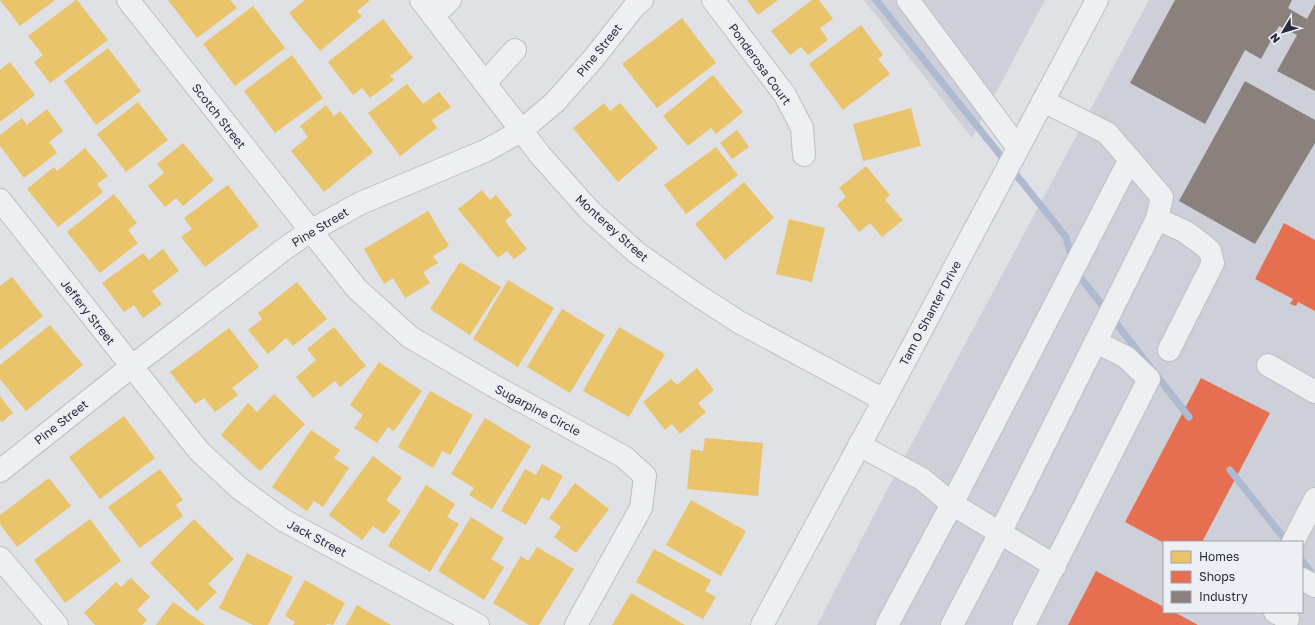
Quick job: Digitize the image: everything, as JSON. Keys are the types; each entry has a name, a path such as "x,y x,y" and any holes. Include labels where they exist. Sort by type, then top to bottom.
{"street":[{"name":"Scotch Street","path":"128,0 310,231"},
{"path":"427,8 450,0"},
{"name":"Pine Street","path":"0,471 282,250 310,231 361,203 485,151 521,131 555,102 594,59 634,7 642,0"},
{"name":"Ponderosa Court","path":"713,0 785,95 802,128 804,155"},
{"path":"908,0 1018,148"},
{"name":"Tam O Shanter Drive","path":"762,625 884,400 1097,0"},
{"name":"Monterey Street","path":"427,8 540,156 592,212 637,253 739,322 884,400"},
{"path":"485,83 515,50"},
{"path":"952,625 1000,533 1157,219 1162,197 1107,134 1043,102"},
{"path":"887,625 952,504 1130,160"},
{"name":"Jeffery Street","path":"0,200 177,424"},
{"path":"1157,219 1184,231 1202,244 1210,251 1213,263 1169,350"},
{"name":"Sugarpine Circle","path":"310,231 357,289 410,337 494,386 624,457 645,476 641,508 576,625"},
{"path":"1024,625 1149,379 1126,358 1096,342"},
{"path":"1268,365 1315,392"},
{"name":"Jack Street","path":"177,424 199,452 239,488 283,520 478,625"},
{"path":"859,445 922,480 952,504 1055,566"},
{"path":"1294,541 1315,499"},
{"path":"0,558 57,625"},
{"path":"1303,580 1315,586"}],"shaded area":[{"path":"864,0 1045,0 972,138"},
{"path":"1149,0 1315,0 1315,625 817,625 887,490"}],"building: Homes":[{"path":"0,0 55,0 20,26"},
{"path":"76,0 108,40 50,83 34,62 43,55 28,36"},
{"path":"168,0 230,0 237,8 197,38"},
{"path":"305,0 369,1 357,11 362,16 320,51 289,13"},
{"path":"747,0 778,0 758,15"},
{"path":"812,0 819,0 833,19 820,28 828,40 808,55 801,47 790,55 771,31"},
{"path":"253,6 285,48 235,86 203,44"},
{"path":"682,18 716,63 657,108 622,64"},
{"path":"383,19 413,58 390,76 394,80 370,98 362,88 353,95 328,62"},
{"path":"861,25 883,55 878,59 890,74 843,110 809,64"},
{"path":"108,48 141,91 96,125 64,81"},
{"path":"292,55 323,98 275,133 244,91"},
{"path":"10,62 35,95 0,122 0,70"},
{"path":"713,75 743,112 716,134 711,128 688,146 663,116"},
{"path":"407,84 423,104 439,92 451,107 432,120 437,128 400,156 368,113"},
{"path":"138,102 168,140 126,172 97,134"},
{"path":"604,103 610,111 620,103 658,148 618,182 573,128"},
{"path":"326,105 334,116 340,111 373,152 324,192 291,151 308,137 300,126"},
{"path":"911,108 921,146 863,161 853,124"},
{"path":"47,109 63,131 49,142 57,153 24,178 0,146 0,135 22,118 27,125"},
{"path":"737,130 749,147 732,159 720,143"},
{"path":"183,143 214,180 183,206 176,198 165,207 148,186 164,173 157,164"},
{"path":"716,147 738,175 686,214 664,185"},
{"path":"85,148 108,176 97,184 103,192 58,227 27,189 54,167 57,171"},
{"path":"866,166 890,195 885,200 903,220 882,237 870,223 859,232 837,205 846,197 839,188"},
{"path":"744,182 774,218 725,260 695,224"},
{"path":"228,185 259,226 205,267 181,237 192,229 184,218"},
{"path":"482,190 490,200 496,195 512,215 505,221 527,249 514,259 507,251 498,258 458,209"},
{"path":"114,194 137,223 128,230 138,243 100,273 67,232"},
{"path":"428,211 449,246 433,256 438,263 423,272 430,283 405,298 393,278 384,284 364,249"},
{"path":"789,219 825,228 812,282 776,274"},
{"path":"163,249 179,271 152,291 162,304 143,318 134,305 124,312 102,283 143,253 149,260"},
{"path":"460,262 501,287 470,335 430,309"},
{"path":"12,277 43,316 0,350 0,286"},
{"path":"508,280 554,308 518,367 473,339"},
{"path":"297,282 327,319 293,346 286,338 268,354 248,330 262,319 258,313"},
{"path":"562,309 605,335 570,393 527,367"},
{"path":"50,325 83,365 26,411 0,379 0,365"},
{"path":"334,327 366,366 340,387 335,381 313,398 296,377 316,360 307,349"},
{"path":"619,327 665,354 629,417 583,391"},
{"path":"229,328 259,367 232,388 238,395 215,412 204,398 195,404 170,372"},
{"path":"379,362 422,391 394,431 388,427 377,443 354,428 363,415 350,405"},
{"path":"697,368 714,390 698,403 706,412 680,434 672,424 665,430 643,402 671,379 677,385"},
{"path":"430,391 473,415 450,455 442,451 433,468 398,447"},
{"path":"274,394 305,424 260,471 221,435 248,403 257,412"},
{"path":"0,396 13,413 2,422 0,420"},
{"path":"124,416 155,458 100,499 69,457"},
{"path":"485,418 531,446 492,509 469,495 474,488 451,474"},
{"path":"311,430 340,450 334,458 349,468 323,507 314,501 307,511 272,487"},
{"path":"705,438 763,443 758,496 687,489 691,449 703,451"},
{"path":"373,456 402,478 386,500 401,511 384,534 373,526 362,540 329,515"},
{"path":"542,464 563,476 549,501 542,497 526,525 501,511 525,469 536,475"},
{"path":"160,469 183,500 176,505 183,516 140,548 108,507"},
{"path":"49,478 71,506 17,547 0,524 0,515"},
{"path":"575,483 609,509 576,553 554,537 561,527 549,518"},
{"path":"426,485 455,504 447,517 459,524 430,572 388,546"},
{"path":"691,500 746,531 721,576 666,545"},
{"path":"471,517 504,538 491,559 504,567 484,600 438,571"},
{"path":"90,519 121,561 65,603 34,560"},
{"path":"194,519 234,559 208,584 217,592 197,611 150,563"},
{"path":"537,547 574,569 539,625 529,625 493,603 521,556 528,561"},
{"path":"654,549 711,580 705,591 716,597 703,619 636,582"},
{"path":"247,553 293,577 268,625 253,625 219,608"},
{"path":"131,578 150,597 137,610 147,620 142,625 95,625 84,613 116,582 121,587"},
{"path":"305,580 345,603 333,625 293,625 295,622 285,616"},
{"path":"631,593 685,625 612,625"},
{"path":"173,602 205,625 156,625"},
{"path":"357,605 391,625 346,625"}],"building: Shops":[{"path":"1284,223 1315,240 1315,311 1298,302 1296,306 1290,304 1293,299 1255,279"},
{"path":"1201,378 1270,413 1203,541 1163,541 1163,542 1125,522"},
{"path":"1096,571 1163,606 1163,613 1176,613 1198,625 1068,625"}],"building: Industry":[{"path":"1175,0 1292,0 1288,8 1307,19 1315,4 1315,91 1277,71 1297,35 1279,26 1261,59 1245,50 1205,124 1130,83"},
{"path":"1245,81 1315,120 1315,143 1255,244 1179,201"}],"waterway":[{"path":"876,0 1066,237 1072,259"},
{"path":"1076,271 1189,417"},
{"path":"1230,470 1286,541"},
{"path":"1303,562 1315,578"}]}
